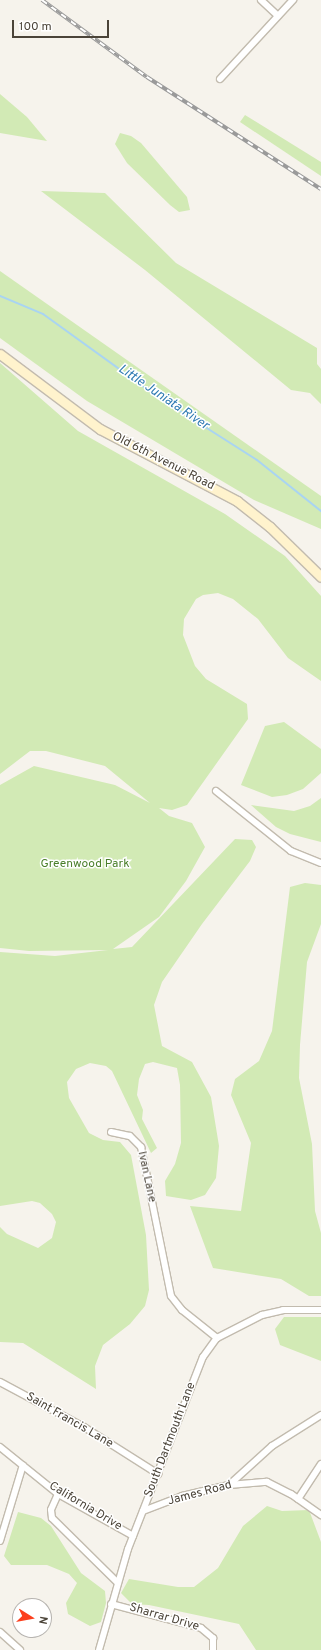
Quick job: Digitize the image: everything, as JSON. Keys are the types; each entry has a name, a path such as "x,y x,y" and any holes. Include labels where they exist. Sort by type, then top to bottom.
{"main road":[{"name":"Old 6th Avenue Road","path":"0,354 100,429 237,501 270,527 321,577"}],"street":[{"path":"261,0 278,16"},
{"path":"220,79 293,0"},
{"path":"216,791 291,851 321,863"},
{"name":"Ivan Lane","path":"111,1132 130,1136 140,1147 171,1296 182,1310 217,1338"},
{"name":"South Dartmouth Lane","path":"99,1650 117,1582 133,1536 203,1357 217,1338 245,1322 271,1312 291,1309 321,1310"},
{"name":"Saint Francis Lane","path":"0,1382 84,1427 158,1474"},
{"path":"229,1484 272,1446 321,1415"},
{"name":"California Drive","path":"0,1447 58,1494 133,1536"},
{"path":"298,1499 321,1464"},
{"path":"0,1541 23,1465"},
{"name":"James Road","path":"143,1511 182,1496 229,1484 267,1482 298,1499 321,1515"},
{"path":"58,1494 51,1510 52,1518 117,1582"},
{"name":"Sharrar Drive","path":"111,1604 195,1625 213,1638 213,1650"},
{"path":"0,1632 20,1650"}],"green space":[{"path":"0,94 27,117 47,141 0,133"},
{"path":"245,115 321,162 321,176 240,122"},
{"path":"120,133 131,136 141,143 187,197 190,210 179,212 127,163 115,144"},
{"path":"41,191 105,193 176,263 317,348 317,364 321,369 321,404 310,393 291,390 145,270"},
{"path":"0,271 321,496 321,529 254,500 87,401 0,338"},
{"name":"Greenwood Park","path":"0,363 78,431 225,514 285,556 321,596 321,681 288,658 258,619 233,599 218,593 203,595 196,599 184,619 183,635 195,666 206,679 247,704 248,719 187,805 172,810 159,808 169,816 192,823 205,847 186,881 159,917 113,949 132,947 235,839 252,840 256,847 250,861 202,924 162,982 154,1005 162,1046 192,1062 211,1097 219,1146 216,1178 205,1195 191,1200 166,1196 165,1181 175,1164 181,1143 180,1085 177,1068 153,1062 145,1064 139,1079 137,1095 143,1110 142,1119 157,1148 151,1153 112,1071 106,1066 90,1063 76,1069 67,1082 69,1098 89,1133 103,1140 120,1142 131,1155 146,1235 149,1290 145,1306 130,1324 103,1345 95,1366 96,1389 23,1343 0,1342 0,1227 7,1234 38,1248 52,1238 56,1222 52,1214 40,1203 32,1201 0,1206 0,952 55,956 108,950 29,951 0,948 0,785 34,766 115,785 150,803 105,766 46,751 30,751 0,774"},
{"path":"284,722 321,749 321,773 303,789 287,795 272,797 241,785 265,726"},
{"path":"321,798 321,842 290,834 276,827 251,805 294,811 310,806"},
{"path":"305,883 321,885 321,924 307,962 300,1045 299,1078 312,1144 315,1211 321,1233 321,1296 309,1296 281,1279 213,1268 190,1206 241,1211 251,1143 231,1095 235,1079 259,1061 272,1031 290,887"},
{"path":"284,1317 321,1317 321,1361 280,1345 275,1329"},
{"path":"267,1506 282,1511 309,1510 321,1542 321,1650 256,1650 239,1624 149,1605 132,1604 121,1593 129,1579 178,1587 194,1587 218,1568 243,1526"},
{"path":"18,1512 41,1518 51,1526 81,1573 105,1591 106,1603 101,1622 90,1626 68,1614 66,1603 77,1583 69,1574 47,1565 11,1565 4,1556"}],"waterway":[{"name":"Little Juniata River","path":"0,296 43,314 158,397 257,460 321,511"}],"railway":[{"path":"42,0 147,77 321,189"}]}
